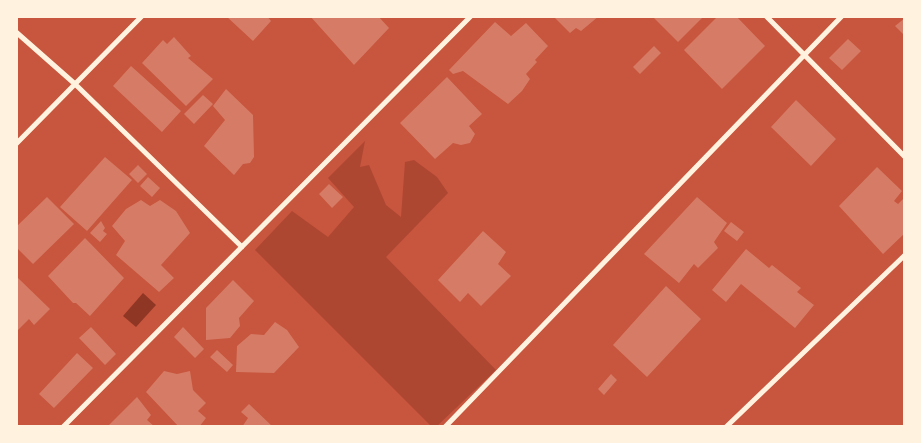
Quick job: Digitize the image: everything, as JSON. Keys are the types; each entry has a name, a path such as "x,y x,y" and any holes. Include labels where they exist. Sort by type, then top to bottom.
{"street":[{"path":"16,144 142,16"},
{"path":"63,427 471,16"},
{"path":"766,16 905,157"},
{"path":"445,427 842,16"},
{"path":"16,32 75,84 242,247"},
{"path":"726,427 905,255"}],"shaded area":[{"path":"365,141 360,167 369,165 386,205 401,217 405,162 414,160 437,177 448,193 386,257 496,370 436,427 432,427 255,250 292,211 328,237 354,207 328,178"},
{"path":"143,293 156,305 136,327 123,316"}],"building":[{"path":"226,16 267,16 271,21 253,41"},
{"path":"310,16 378,16 389,28 354,65"},
{"path":"553,16 599,16 581,31 576,28 570,33"},
{"path":"652,16 704,16 678,42"},
{"path":"718,16 736,16 765,46 722,89 684,50"},
{"path":"905,18 905,36 895,26"},
{"path":"495,22 511,36 526,23 548,46 535,60 537,62 526,74 530,79 522,91 508,104 463,71 453,74 449,70"},
{"path":"174,37 191,56 188,58 213,79 186,106 142,63 163,40 167,44"},
{"path":"848,39 861,51 842,70 829,58"},
{"path":"654,46 661,53 640,74 633,67"},
{"path":"131,66 181,111 162,132 113,86"},
{"path":"447,77 482,114 469,126 475,134 470,143 461,145 453,143 435,159 400,123"},
{"path":"226,89 253,115 254,157 250,163 243,164 234,175 204,146 225,120 213,106"},
{"path":"203,95 213,104 194,124 184,114"},
{"path":"796,100 836,139 811,166 771,127"},
{"path":"105,157 132,180 87,231 60,207"},
{"path":"138,165 147,174 138,183 129,174"},
{"path":"877,167 902,191 894,201 898,204 905,197 905,233 883,254 839,206"},
{"path":"148,177 160,188 152,197 140,186"},
{"path":"329,184 343,197 332,208 319,194"},
{"path":"47,197 74,224 33,264 16,247 16,227"},
{"path":"697,197 727,223 714,242 718,248 698,268 694,264 679,283 644,254"},
{"path":"141,200 150,206 160,200 176,211 190,233 161,265 174,278 159,292 116,255 125,241 112,226 126,209"},
{"path":"101,221 105,228 103,231 107,234 100,242 90,233"},
{"path":"731,222 744,232 737,241 724,231"},
{"path":"483,231 506,252 498,264 511,276 481,306 468,293 460,302 438,280"},
{"path":"85,238 124,278 90,316 76,303 73,303 48,276"},
{"path":"746,249 769,268 772,265 801,288 797,292 814,305 795,328 741,284 726,302 712,290"},
{"path":"17,277 50,309 34,325 29,319 16,332"},
{"path":"233,280 254,301 239,318 240,326 230,338 206,340 206,308"},
{"path":"666,286 701,319 647,377 613,345"},
{"path":"275,322 287,330 299,347 274,373 236,372 237,346 251,334 264,335"},
{"path":"91,327 116,354 105,365 79,338"},
{"path":"183,327 204,349 195,358 174,337"},
{"path":"217,350 233,365 227,372 210,357"},
{"path":"77,353 93,368 54,408 39,394"},
{"path":"164,371 177,374 190,371 193,390 206,403 198,411 206,418 199,427 179,427 146,392"},
{"path":"611,374 617,380 604,395 598,389"},
{"path":"137,397 151,415 147,420 155,427 107,427"},
{"path":"249,404 273,427 242,427 248,418 241,412"}]}
